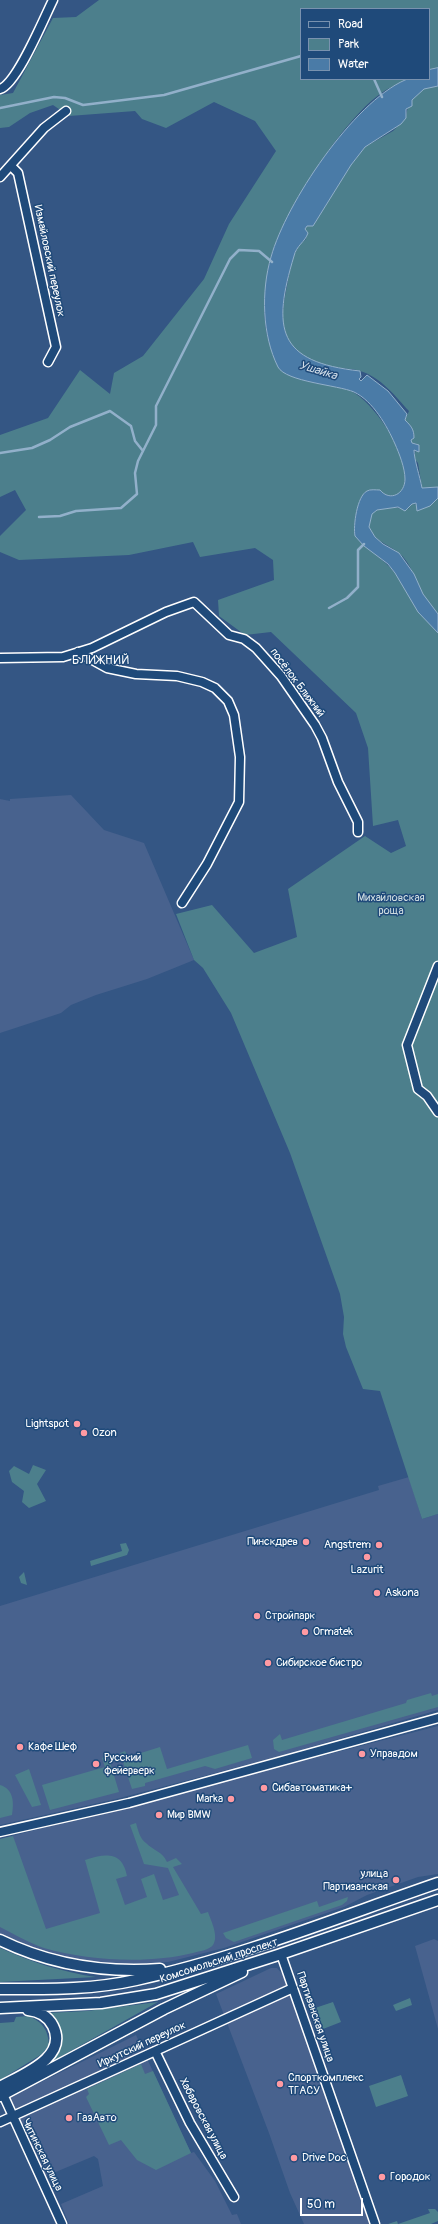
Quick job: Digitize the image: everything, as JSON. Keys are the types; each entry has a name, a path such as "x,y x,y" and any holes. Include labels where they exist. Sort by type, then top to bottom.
{"main road":[{"name":"Комсомольский проспект","path":"0,1989 61,1988 115,1984 204,1962 438,1883"},
{"name":"Комсомольский проспект","path":"0,2008 128,2000 156,1994 279,1955 438,1900"},
{"path":"0,1940 48,1960 105,1970 133,1971 169,1969 204,1962"},
{"path":"1,2092 164,2009 279,1955"},
{"path":"1,2092 43,2063 50,2055 56,2044 55,2033 47,2018 41,2013 32,2010 14,2008"}],"street":[{"path":"0,89 4,87 16,74 53,0"},
{"path":"0,177 44,128 66,110"},
{"name":"Измайловский переулок","path":"11,166 18,173 56,347 48,362"},
{"name":"посёлок Ближний","path":"0,658 63,657 92,648 166,612 194,602 229,635 244,640 256,648 293,694 315,725 322,738 338,782 358,822 358,832"},
{"path":"78,652 107,668 136,674 177,676 202,682 216,688 228,701 234,715 240,757 239,802 207,864 182,903"},
{"path":"438,966 407,1045 418,1089 427,1096 438,1112"},
{"path":"0,1832 129,1803 438,1718"},
{"name":"Партизанская улица","path":"279,1955 293,1988 375,2224"},
{"name":"Иркутский переулок","path":"0,2122 293,1988"},
{"name":"Хабаровская улица","path":"155,2051 190,2123 234,2197"},
{"name":"Читинская улица","path":"1,2092 43,2178 62,2224"}],"shaded area":[{"path":"71,795 104,830 144,843 194,960 147,979 96,995 71,1005 61,1013 0,1033 0,799 10,801 10,799"},
{"path":"409,1477 422,1519 438,1514 438,1710 280,1756 116,1799 0,1825 0,1606 379,1490 378,1486"},
{"path":"438,1726 438,1874 418,1877 367,1895 344,1907 224,1948 168,1962 106,1965 49,1954 0,1934 0,1839"},
{"path":"434,1939 438,1941 438,2029 415,1946"},
{"path":"271,1968 277,1968 284,1976 370,2224 304,2224 290,2193 269,2133 216,1994"},
{"path":"136,2035 191,2153 194,2152 215,2181 232,2215 237,2214 241,2224 69,2224 61,2204 103,2186 98,2159 94,2156 46,2176 21,2128 9,2098"}],"green space":[{"name":"Михайловская роща","path":"99,0 438,0 438,68 430,70 430,8 300,8 300,80 404,80 380,94 364,107 348,125 316,168 289,215 271,256 266,280 264,306 267,334 279,368 306,381 345,388 356,394 373,410 389,432 404,467 405,484 400,492 393,496 384,494 380,490 370,490 364,494 356,512 355,536 385,562 394,572 426,619 438,633 438,1514 422,1519 380,1391 363,1389 346,1347 343,1334 344,1317 340,1294 290,1153 231,1013 203,968 194,960 176,914 212,905 254,953 297,937 288,889 365,836 391,853 406,846 398,820 373,826 368,748 356,713 271,632 245,635 219,616 218,600 274,580 273,560 255,548 200,557 193,542 129,555 19,560 0,552 0,536 26,510 15,490 0,497 0,435 48,418 80,370 110,394 114,373 143,356 204,279 229,224 276,151 255,121 214,102 166,128 142,119 135,111 69,116 53,105 30,113 9,127 0,128 0,95 13,93 53,18 76,17"},
{"path":"438,86 438,487 422,488 418,463 414,458 417,444 412,443 411,440 414,438 413,430 405,420 409,411 381,382 368,374 357,370 333,367 303,356 294,348 288,339 284,328 283,316 284,302 292,260 297,248 306,239 305,229 307,226 313,226 351,165 365,147 393,131 406,118 407,109 417,93 425,88"},
{"path":"438,498 438,614 420,589 407,562 399,553 378,539 369,527 371,517 376,510 390,508 408,509 412,504 430,506"},
{"path":"33,1465 46,1470 37,1484 46,1501 29,1508 22,1502 24,1491 12,1482 9,1471 14,1466 29,1474"},
{"path":"126,1543 129,1550 127,1555 91,1566 90,1561 122,1551 120,1544"},
{"path":"24,1572 27,1585 21,1583 19,1577"},
{"path":"431,1693 432,1696 438,1694 438,1707 279,1752 274,1749 273,1740 280,1734 282,1740 406,1703 407,1700"},
{"path":"248,1745 252,1758 215,1769 205,1766 145,1783 145,1786 132,1789 120,1753 125,1751 128,1757 160,1747 167,1769"},
{"path":"104,1757 110,1762 119,1792 50,1810 42,1785 105,1767 102,1758"},
{"path":"29,1769 41,1805 32,1807 15,1775"},
{"path":"0,1785 5,1787 10,1793 13,1806 12,1815 0,1818"},
{"path":"136,1823 142,1839 149,1846 160,1853 167,1862 176,1858 182,1864 173,1867 201,1914 208,1912 215,1933 215,1941 211,1947 193,1953 157,1959 119,1960 80,1956 44,1948 0,1927 0,1839 13,1836 46,1929 100,1913 85,1860 99,1856 111,1856 117,1858 125,1868 127,1876 116,1879 125,1905 147,1897 141,1879 154,1874 163,1900 179,1895 168,1868 144,1864 130,1825"},
{"path":"348,1897 347,1901 342,1905 234,1942 226,1938 223,1933 317,1901 319,1907"},
{"path":"0,1948 47,1966 96,1977 0,1982"},
{"path":"410,1998 412,2005 396,2011 393,2005"},
{"path":"158,2002 51,2062 58,2048 47,2013 87,2011"},
{"path":"333,2002 341,2022 323,2029 315,2008"},
{"path":"28,2016 44,2027 49,2045 42,2054 0,2080 0,2023 14,2022 16,2017"},
{"path":"141,2064 145,2074 153,2071 191,2153 156,2170 137,2160 121,2140 109,2145 86,2097 89,2094 87,2089"},
{"path":"401,2075 408,2096 376,2107 369,2086"},
{"path":"428,2209 435,2209 438,2212 438,2221 431,2224 398,2224 430,2213"},
{"path":"397,2221 398,2224 388,2224"}],"water":[{"name":"Ушайка","path":"438,68 438,86 424,89 412,100 412,106 406,109 406,118 401,124 365,147 351,165 313,226 307,226 305,229 308,233 295,253 287,282 283,304 283,322 288,338 297,350 312,360 332,366 360,371 361,377 359,379 361,381 367,375 388,391 407,414 405,420 413,430 414,438 411,440 412,443 419,445 419,452 414,450 414,454 422,488 438,487 438,498 430,506 417,511 416,503 412,504 405,511 398,507 377,510 372,514 369,527 375,537 383,544 399,553 414,574 423,594 438,614 438,633 418,612 388,564 364,546 355,536 356,512 364,494 370,490 380,490 384,494 392,496 396,495 400,492 404,484 405,475 402,461 388,430 379,415 367,401 354,392 301,380 283,372 278,367 269,341 265,313 266,284 271,257 279,235 306,183 324,157 364,110 385,92 405,80 430,80 430,70"}],"waterway":[{"path":"0,108 54,97 65,98 83,105 164,95 300,56"},
{"path":"374,80 382,97"},
{"path":"39,517 60,516 76,511 121,508 137,494 135,473 138,461 156,425 156,406 230,259 239,250 259,251 272,262"},
{"path":"0,453 32,448 50,440 70,427 110,411 131,426 135,441 143,451"},
{"path":"329,608 347,598 358,587 358,550 364,544"}],"place":[{"name":"Lightspot","path":"77,1424"},
{"name":"Ozon","path":"84,1433"},
{"name":"Пинскдрев","path":"306,1542"},
{"name":"Angstrem","path":"379,1545"},
{"name":"Lazurit","path":"367,1557"},
{"name":"Askona","path":"377,1593"},
{"name":"Стройпарк","path":"257,1616"},
{"name":"Ormatek","path":"305,1632"},
{"name":"Сибирское бистро","path":"268,1663"},
{"name":"Кафе Шеф","path":"20,1747"},
{"name":"Управдом","path":"362,1754"},
{"name":"Русский фейерверк","path":"96,1764"},
{"name":"Сибавтоматика+","path":"264,1788"},
{"name":"Marka","path":"231,1799"},
{"name":"Мир BMW","path":"159,1815"},
{"name":"улица Партизанская","path":"396,1880"},
{"name":"Спорткомплекс ТГАСУ","path":"280,2084"},
{"name":"ГазАвто","path":"69,2118"},
{"name":"Drive Doc","path":"294,2158"},
{"name":"Городок","path":"382,2177"}],"district":[{"name":"БЛИЖНИЙ","path":"101,661"}]}
